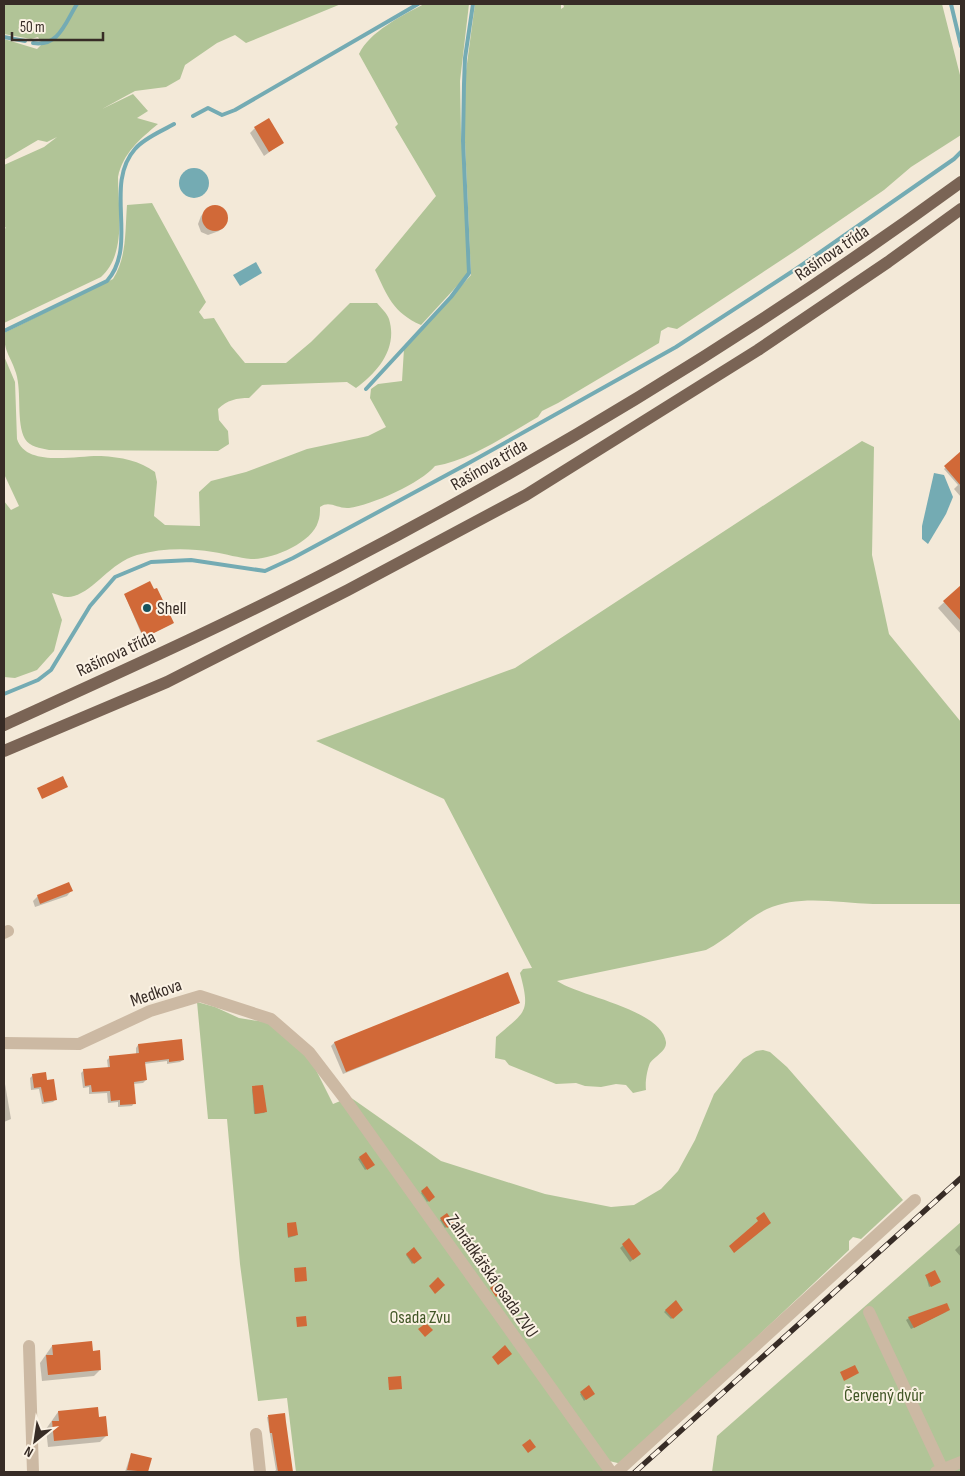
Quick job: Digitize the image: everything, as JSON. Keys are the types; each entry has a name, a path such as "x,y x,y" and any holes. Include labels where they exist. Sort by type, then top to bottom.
{"main road":[{"name":"Rašínova třída","path":"4,725 318,577 439,513 624,408 745,332 876,244 961,182"},
{"path":"4,751 167,682 348,590 526,494 758,350 888,262 961,209"}],"street":[{"name":"Medkova","path":"4,1043 79,1044 150,1011 200,996 271,1019 309,1052 345,1099"},
{"name":"Zahrádkářská osada ZVU","path":"345,1099 611,1472"},
{"path":"617,1472 915,1200"},
{"path":"869,1312 938,1470 961,1462"},
{"path":"29,1346 33,1472"},
{"path":"256,1434 260,1472"}],"green space":[{"path":"4,4 341,4 246,43 235,35 217,43 185,65 180,79 166,87 135,91 102,109 133,94 148,111 137,118 158,124 133,147 120,168 118,177 119,230 115,256 101,277 4,323 4,229 6,228 4,226 4,165 44,147 57,137 47,142 38,140 4,160 4,39 37,49 42,44 38,37 31,39 4,34"},
{"path":"424,4 469,4 460,81 461,134 470,254 468,274 421,325 397,309 387,295 375,270 436,196 395,127 398,124 359,54 370,38 378,31"},
{"path":"475,4 561,4 561,9 564,7 563,4 942,4 961,79 961,135 911,167 884,190 795,251 677,329 668,327 661,331 659,343 542,411 538,417 501,439 475,453 435,466 408,486 370,503 349,508 327,504 320,507 318,522 314,530 308,537 290,549 259,559 194,550 175,549 146,553 127,559 119,564 82,593 68,597 52,593 62,620 54,651 37,670 15,678 4,677 4,501 11,510 19,506 4,474 4,356 15,382 17,439 22,448 31,454 41,457 108,457 130,460 149,468 155,472 157,482 154,516 165,525 200,526 199,492 211,481 246,472 307,449 368,436 386,427 370,398 371,389 378,384 402,381 404,349 471,275 464,120 466,71"},
{"path":"152,203 206,302 199,312 204,319 214,318 231,346 245,363 286,363 311,342 350,303 377,303 389,319 391,340 384,358 372,375 356,388 347,382 262,385 249,398 236,399 218,409 219,420 228,431 229,444 218,451 49,450 30,444 22,432 18,381 6,350 4,333 113,279 118,271 123,253 127,205"},
{"path":"862,441 874,447 872,555 889,634 961,722 961,904 873,904 819,900 780,904 759,913 706,950 557,981 568,987 636,1012 661,1031 666,1045 663,1051 650,1063 646,1076 646,1090 633,1093 626,1085 616,1084 601,1087 585,1086 576,1083 556,1084 509,1065 505,1060 495,1058 496,1037 514,1022 523,1011 525,997 520,973 523,969 532,968 444,799 316,741 515,668"},
{"name":"Osada Zvu","path":"197,1002 215,1007 239,1018 271,1023 299,1046 315,1068 333,1104 350,1097 441,1161 545,1194 611,1207 634,1205 661,1189 678,1171 695,1140 714,1094 743,1059 756,1051 763,1050 770,1052 787,1067 903,1200 861,1239 853,1237 849,1241 849,1250 622,1464 609,1461 603,1467 603,1472 296,1472 287,1398 258,1401 240,1264 227,1119 208,1119"},
{"name":"Červený dvůr","path":"961,1222 961,1472 712,1472 717,1436"}],"water":[{"path":"194,168 205,172 209,183 205,194 194,198 183,194 179,183 183,172"},
{"path":"256,262 262,273 240,286 233,275"},
{"path":"934,473 944,475 953,497 946,514 928,544 922,539 922,526"}],"building":[{"path":"269,118 284,143 269,152 254,127"},
{"path":"215,205 224,209 228,218 224,227 215,231 206,227 202,218 206,209"},
{"path":"961,451 961,486 944,466"},
{"path":"150,581 154,589 157,588 174,623 144,638 124,594"},
{"path":"961,585 961,621 943,601"},
{"path":"63,776 68,787 42,799 37,788"},
{"path":"69,882 73,891 40,904 37,895"},
{"path":"508,972 520,1003 346,1072 334,1042"},
{"path":"182,1039 184,1060 169,1062 169,1059 145,1062 147,1080 134,1082 136,1104 120,1105 120,1100 111,1101 110,1091 92,1092 91,1085 85,1086 83,1069 110,1067 109,1056 139,1053 138,1044"},
{"path":"46,1072 47,1080 54,1079 57,1100 44,1102 41,1087 34,1088 32,1074"},
{"path":"263,1085 267,1112 255,1114 252,1086"},
{"path":"366,1152 375,1165 367,1170 359,1157"},
{"path":"427,1186 435,1197 429,1202 421,1191"},
{"path":"764,1212 771,1223 734,1253 729,1246 758,1221 756,1218"},
{"path":"447,1213 454,1223 447,1228 440,1218"},
{"path":"296,1222 298,1235 288,1237 287,1223"},
{"path":"629,1238 641,1254 633,1260 622,1244"},
{"path":"414,1247 422,1258 414,1264 406,1254"},
{"path":"306,1267 307,1281 295,1282 294,1268"},
{"path":"935,1270 941,1282 931,1287 925,1275"},
{"path":"438,1277 445,1285 435,1294 429,1286"},
{"path":"497,1283 503,1291 496,1297 490,1288"},
{"path":"676,1300 683,1310 673,1319 665,1310"},
{"path":"947,1303 950,1310 914,1328 908,1317"},
{"path":"306,1316 307,1326 297,1327 296,1317"},
{"path":"426,1323 433,1330 425,1337 418,1329"},
{"path":"92,1341 93,1351 100,1350 101,1370 48,1375 46,1355 53,1355 52,1345"},
{"path":"505,1345 512,1354 498,1365 492,1357"},
{"path":"855,1365 859,1373 844,1381 840,1372"},
{"path":"401,1376 402,1389 389,1390 388,1377"},
{"path":"589,1385 595,1394 586,1400 580,1392"},
{"path":"98,1407 99,1417 106,1416 108,1436 54,1441 52,1421 59,1421 58,1411"},
{"path":"285,1413 293,1472 278,1472 272,1433 270,1433 268,1415"},
{"path":"530,1439 536,1447 528,1453 522,1445"},
{"path":"131,1453 152,1458 148,1472 127,1470"}],"waterway":[{"path":"33,43 42,43 55,37 65,26 77,4"},
{"path":"193,116 208,108 222,115 235,110 418,4"},
{"path":"366,389 451,297 469,273 463,141 465,58 473,4"},
{"path":"951,4 961,46"},
{"path":"4,37 25,41"},
{"path":"4,331 107,281 116,266 120,250 122,180 126,164 139,145 174,124"},
{"path":"4,694 38,680 51,670 90,606 115,577 151,562 191,560 265,571 293,558 467,464 676,347 796,269 954,159 961,152"}],"railway":[{"path":"635,1472 961,1178"}],"place":[{"name":"Shell","path":"147,608"}]}
